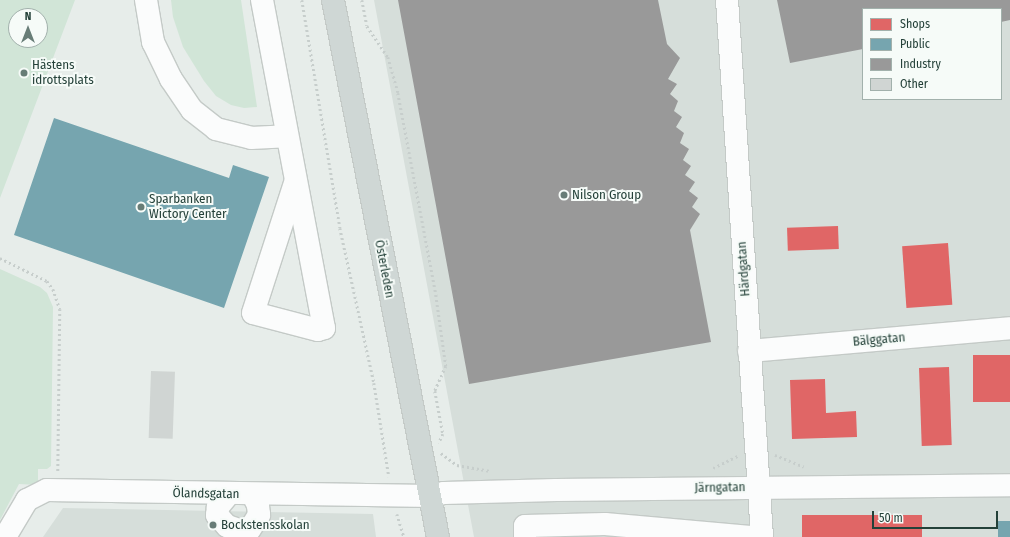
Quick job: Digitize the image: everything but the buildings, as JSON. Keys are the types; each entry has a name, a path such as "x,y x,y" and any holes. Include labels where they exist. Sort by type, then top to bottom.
{"main road":[{"name":"Österleden","path":"333,0 417,439 431,496 438,537"}],"street":[{"path":"146,0 153,42 171,79 192,110 216,129 251,138 286,136"},
{"path":"262,0 286,136 324,328 318,330 253,313 295,183"},
{"name":"Härdgatan","path":"727,0 749,351 758,455 762,537"},
{"name":"Bälggatan","path":"749,351 1010,328"},
{"name":"Järngatan","path":"431,496 444,493 760,487 1010,485"},
{"name":"Ölandsgatan","path":"5,537 27,500 47,490 57,492 228,495 431,496"},
{"path":"228,495 218,507 217,515 227,526 242,531 250,529 259,515 258,505 253,495"},
{"path":"525,537 525,526 750,537"}],"path":[{"path":"302,0 340,228 371,367 393,496 404,537"},
{"path":"362,0 367,26 388,57 398,93 436,294 446,366 436,391 443,434 439,450 457,464 493,472"},
{"path":"0,258 47,281 53,289 60,309 57,492"},
{"path":"706,469 724,464 737,456 774,454 790,463 811,467"}],"shaded area":[{"path":"374,0 1010,0 1010,537 474,537"},
{"name":"Bockstensskolan","path":"63,508 373,514 376,537 43,537"}],"green space":[{"name":"Hästens idrottsplats","path":"0,0 75,0 0,198"},
{"path":"171,0 241,0 257,107 244,108 231,105 216,96 204,81 183,47 173,17"},
{"path":"0,269 40,287 47,293 53,307 51,466 47,469 38,469 38,485 19,484 0,520"}],"place":[{"name":"Hästens idrottsplats","path":"24,73"},
{"name":"Nilson Group","path":"564,195"},
{"name":"Sparbanken Wictory Center","path":"141,207"},
{"name":"Bockstensskolan","path":"213,525"}]}
